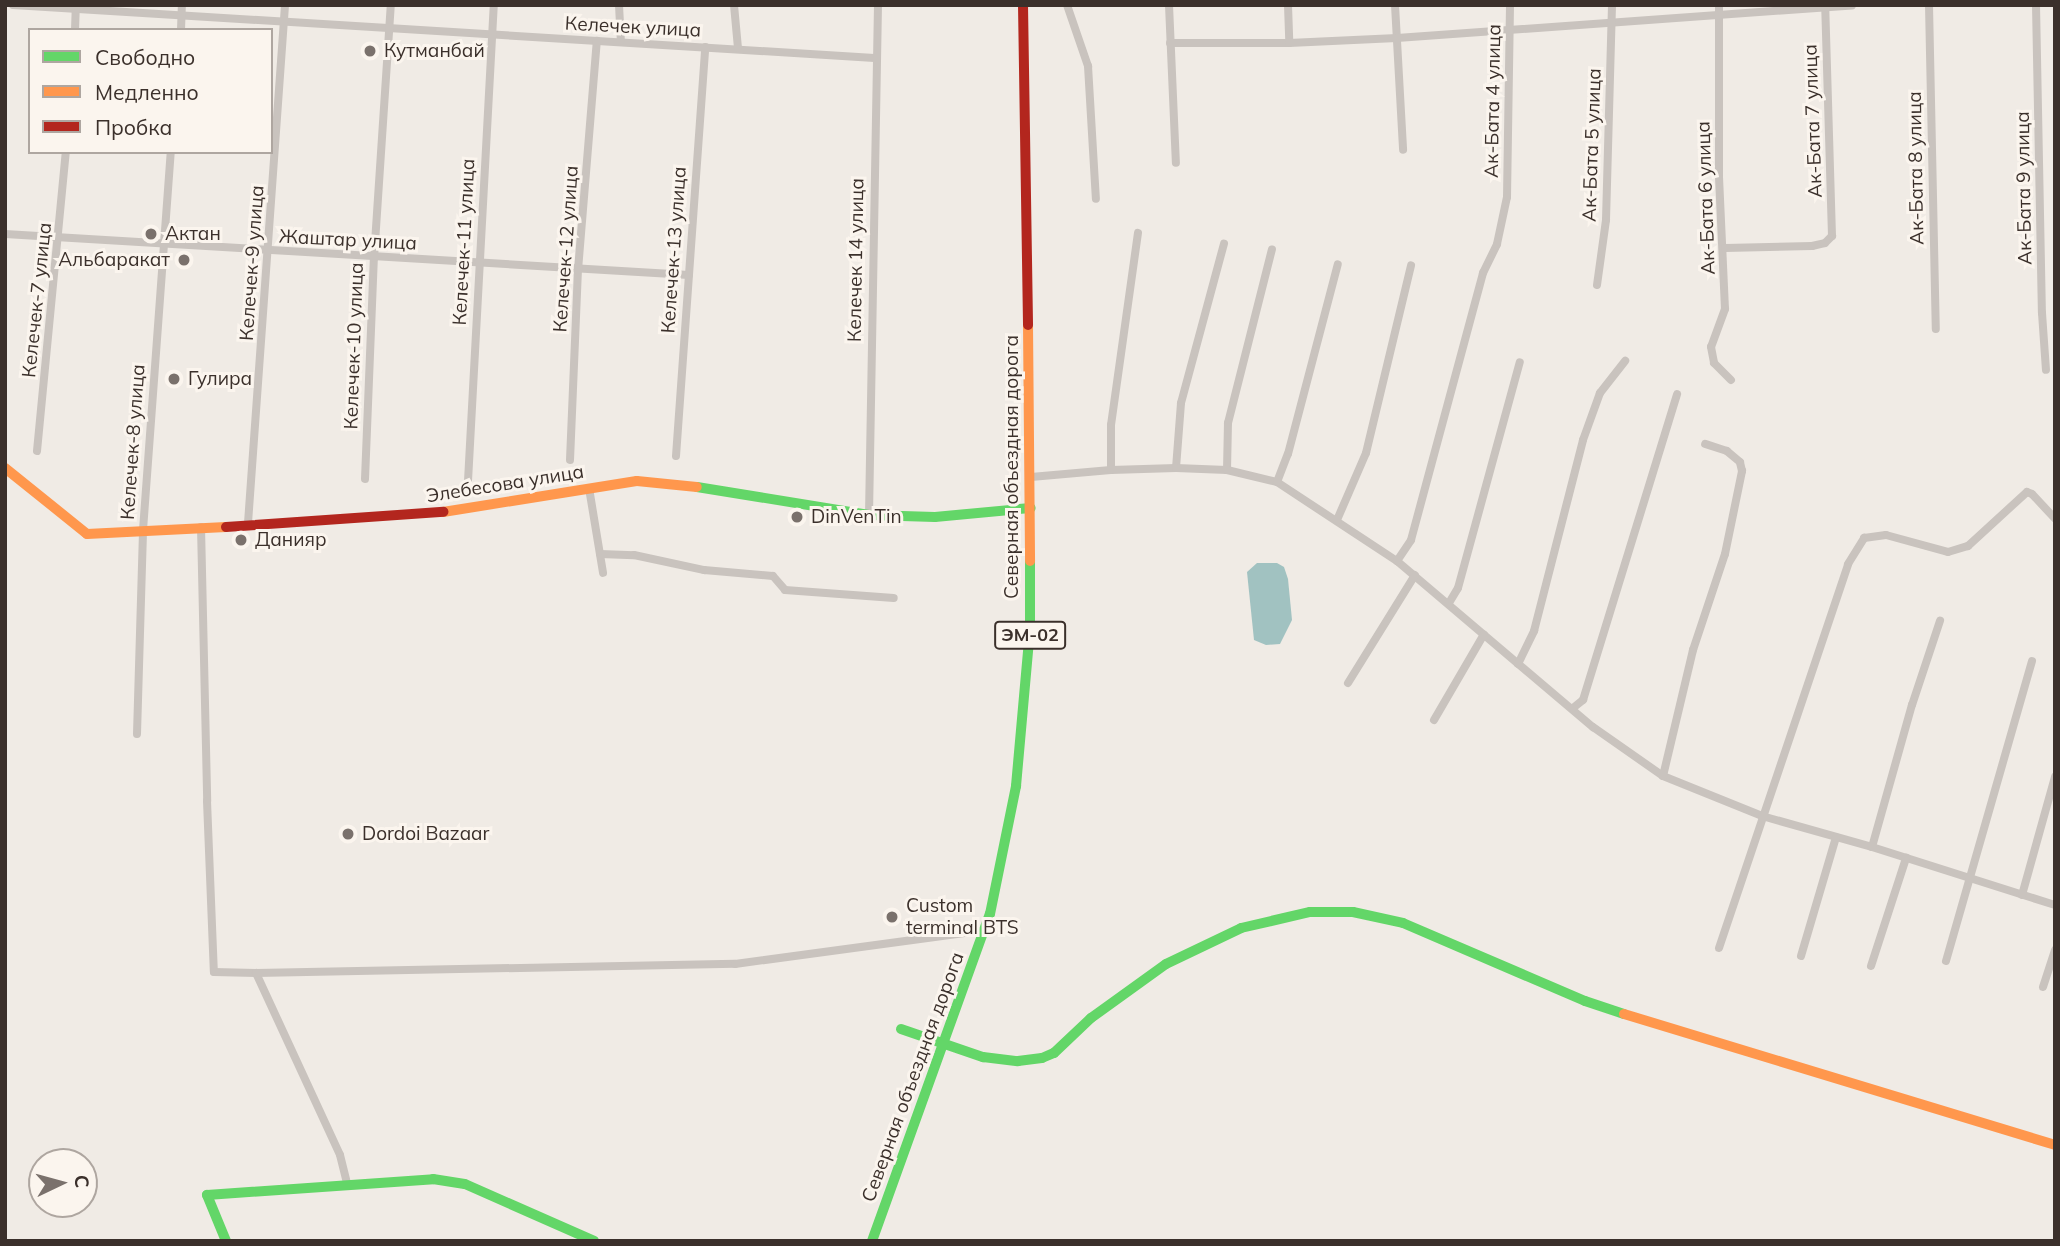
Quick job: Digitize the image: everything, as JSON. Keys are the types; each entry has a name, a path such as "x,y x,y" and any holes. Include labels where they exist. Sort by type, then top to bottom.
{"main road":[{"name":"Северная объездная дорога","path":"872,1241 985,930 1004,855 1016,786 1030,630 1031,477 1023,5"},
{"name":"Элебесова улица","path":"5,467 87,534 248,523 364,520 468,510 637,481 675,483 869,515 935,517 1031,508"},
{"path":"901,1029 983,1057 1018,1061 1042,1058 1054,1053 1091,1018 1166,964 1241,928 1310,912 1353,912 1404,923 1585,1000 1654,1024 2055,1145"},
{"path":"226,1241 207,1195 433,1179 465,1184 594,1241"}],"street":[{"name":"Келечек улица","path":"13,5 874,58"},
{"path":"181,28 182,5"},
{"name":"Келечек-9 улица","path":"248,523 285,5"},
{"name":"Келечек-10 улица","path":"365,479 374,258 391,5"},
{"name":"Келечек-11 улица","path":"468,481 494,5"},
{"path":"620,5 621,41"},
{"path":"734,5 738,48"},
{"name":"Келечек 14 улица","path":"869,515 874,58 877,5"},
{"path":"1067,5 1088,66 1096,200"},
{"path":"1169,5 1176,163"},
{"path":"1287,5 1289,43"},
{"path":"1395,5 1403,150"},
{"name":"Ак-Бата 4 улица","path":"1397,561 1411,540 1483,273 1497,244 1507,197 1510,5"},
{"name":"Ак-Бата 5 улица","path":"1597,285 1606,220 1612,5"},
{"path":"1170,43 1289,43 1396,38 1511,31 1718,10 1852,5"},
{"name":"Ак-Бата 8 улица","path":"1929,5 1936,329"},
{"name":"Ак-Бата 9 улица","path":"2036,5 2042,313 2046,370"},
{"name":"Ак-Бата 7 улица","path":"1724,248 1812,246 1825,243 1832,236 1825,6"},
{"path":"75,28 76,8"},
{"name":"Ак-Бата 6 улица","path":"1718,10 1719,177 1725,309 1711,347 1714,363 1731,380"},
{"name":"Келечек-12 улица","path":"570,460 578,270 597,41"},
{"name":"Келечек-13 улица","path":"676,456 705,47"},
{"name":"Келечек-7 улица","path":"37,451 60,237 66,154"},
{"name":"Келечек-8 улица","path":"137,734 142,530 171,154"},
{"path":"1111,470 1111,425 1138,233"},
{"name":"Жаштар улица","path":"5,234 269,252 689,275"},
{"path":"1176,468 1181,403 1224,244"},
{"path":"1227,470 1228,423 1272,249"},
{"path":"1277,482 1288,454 1338,264"},
{"path":"1337,520 1366,453 1411,265"},
{"path":"1518,664 1534,631 1583,440 1600,393 1625,361"},
{"path":"1449,603 1458,588 1520,362"},
{"path":"1573,708 1583,700 1677,394"},
{"path":"1664,776 1693,650 1725,554 1742,471 1740,462 1727,451 1705,444"},
{"path":"1031,477 1176,468 1227,470 1277,482 1397,561 1573,708 1592,727 1664,776 1762,816 1872,847 2055,905"},
{"path":"589,488 603,573"},
{"path":"1719,948 1848,564 1864,538 1886,535 1948,552 1968,546 2027,492 2055,519"},
{"path":"201,527 214,972 735,964 985,930"},
{"path":"600,554 634,555 704,570 773,576 785,590 894,598"},
{"path":"1348,683 1415,575"},
{"path":"1872,847 1912,705 1940,621"},
{"path":"1434,720 1484,634"},
{"path":"1946,961 1972,879 2032,661"},
{"path":"2022,895 2055,777"},
{"path":"1801,956 1836,837"},
{"path":"1871,965 1906,858"},
{"path":"2043,987 2055,950"},
{"path":"257,973 340,1155 347,1184"}],"water":[{"path":"1257,563 1277,563 1284,567 1288,579 1292,620 1280,644 1266,645 1254,640 1247,572"}],"traffic: fast":[{"path":"697,487 869,515 935,517 1031,508"},
{"path":"872,1241 990,914 1016,786 1030,630 1030,561"},
{"path":"901,1029 983,1057 1018,1061 1042,1058 1054,1053 1091,1018 1166,964 1241,928 1310,912 1353,912 1403,923 1585,1001 1624,1014"},
{"path":"226,1241 207,1195 433,1179 465,1184 594,1241"}],"traffic: slow":[{"path":"1028,325 1030,561"},
{"path":"5,468 87,534 226,527"},
{"path":"443,512 637,481 697,487"},
{"path":"1624,1014 2055,1145"}],"traffic: jam":[{"path":"1023,5 1028,325"},
{"path":"226,527 443,512"}],"place":[{"name":"Кутманбай","path":"370,51"},
{"name":"Актан","path":"151,234"},
{"name":"Альбаракат","path":"184,260"},
{"name":"Гулира","path":"174,379"},
{"name":"DinVenTin","path":"797,517"},
{"name":"Данияр","path":"241,540"},
{"name":"Dordoi Bazaar","path":"348,834"},
{"name":"Custom terminal BTS","path":"892,917"}]}
